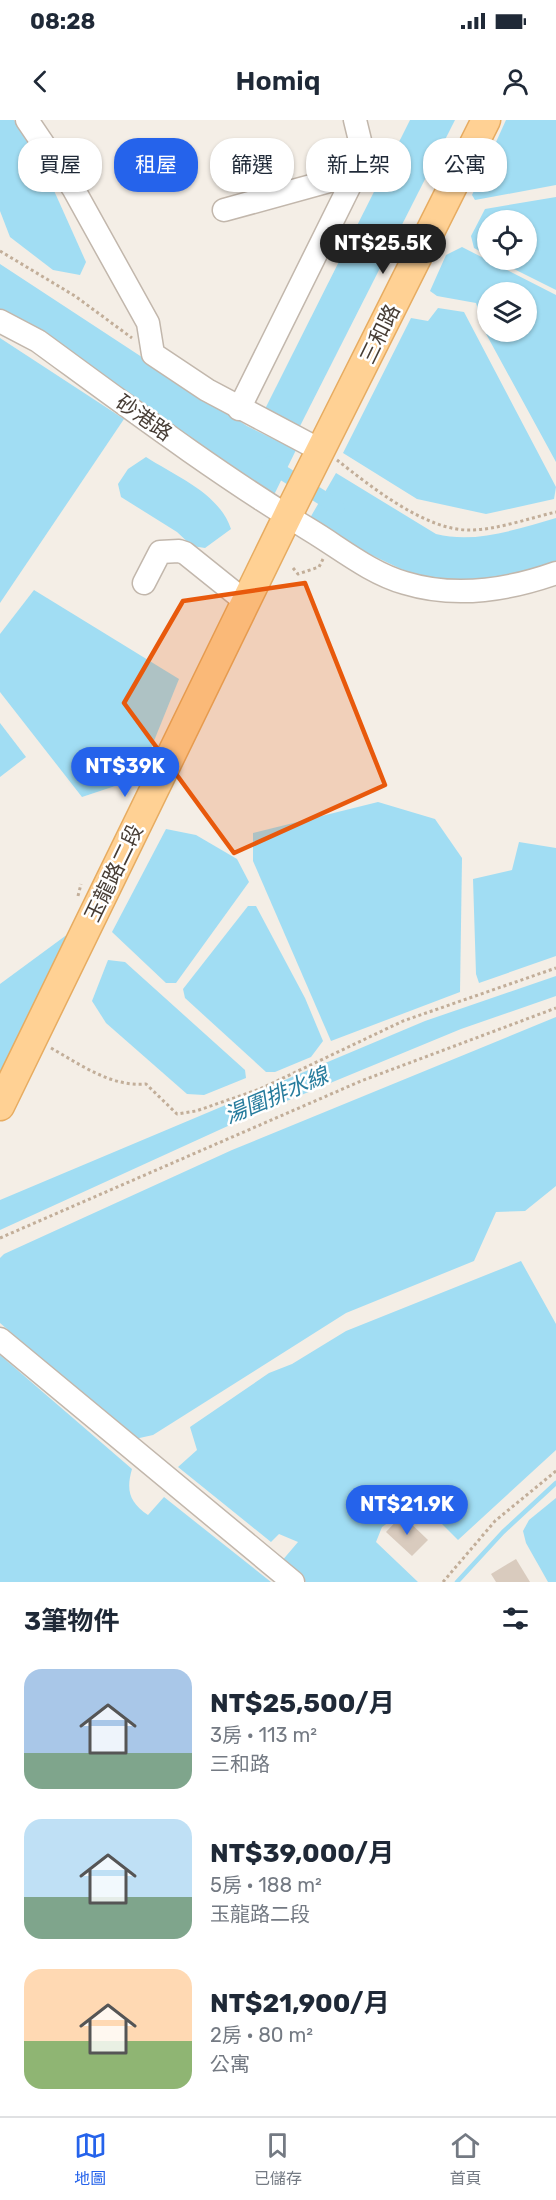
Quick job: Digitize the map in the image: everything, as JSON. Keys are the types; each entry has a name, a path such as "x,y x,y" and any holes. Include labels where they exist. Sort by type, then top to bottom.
{"main road":[{"name":"三和路","path":"289,513 486,120"},
{"name":"玉龍路二段","path":"0,1106 289,513"}],"street":[{"path":"27,120 73,188 148,323 153,354 239,409 320,450"},
{"path":"355,120 359,138"},
{"path":"224,210 306,188"},
{"path":"239,409 347,192"},
{"name":"砂港路","path":"0,321 38,341 332,545 403,583 432,589 484,591 532,581 556,573"},
{"path":"144,583 160,552 179,551 202,566 246,602"},
{"path":"0,1339 293,1582"}],"path":[{"path":"0,251 75,296 153,354"},
{"path":"320,450 423,518 451,529 472,531 556,512"},
{"path":"293,568 298,574 319,567 332,545"},
{"path":"34,1038 89,1070 130,1085 146,1084 177,1114 196,1111 260,1089 403,1021 556,968"},
{"path":"0,1238 361,1082 556,1008"},
{"path":"443,1582 495,1521 556,1471"}],"highlighted area":[{"path":"305,583 385,785 234,853 124,703 183,601"}],"water":[{"path":"0,120 14,120 25,138 18,138 18,192 55,192 86,262 80,275 53,270 10,237 0,211"},
{"path":"410,120 455,120 446,138 423,138 423,183 298,430 264,411 374,192 411,192 411,138 401,138"},
{"path":"506,120 556,120 556,185 475,200 472,195 473,192 507,192 507,138 498,138"},
{"path":"556,197 556,290 516,270 537,270 537,210 485,209"},
{"path":"477,224 477,250 474,248 471,236"},
{"path":"462,247 477,255 477,270 507,270 531,282 477,282 477,306 476,303 437,296 430,291 446,255"},
{"path":"0,264 247,426 296,450 272,499 0,313"},
{"path":"537,285 556,295 556,462 490,342 537,342"},
{"path":"438,308 464,312 477,337 477,342 480,342 556,487 554,499 486,514 417,499 343,453 411,318 428,321"},
{"path":"0,338 124,419 0,603"},
{"path":"146,457 207,496 225,516 231,529 205,548 192,546 177,532 121,497 118,484 128,469"},
{"path":"336,473 436,534 466,537 496,534 556,518 556,562 494,579 422,579 344,542 310,518"},
{"path":"34,590 179,679 139,778 82,797 0,692 0,634"},
{"path":"0,723 26,757 0,777"},
{"path":"378,802 435,819 462,858 460,992 331,1041 253,861 253,833"},
{"path":"166,829 196,835 237,859 249,882 176,983 166,983 112,932"},
{"path":"519,842 556,848 556,956 479,983 476,974 473,879 512,870"},
{"path":"248,906 256,906 305,998 323,1041 311,1057 275,1072 266,1072 185,998 183,989"},
{"path":"72,931 0,1082 0,984"},
{"path":"108,960 125,962 245,1070 246,1078 204,1095 187,1094 106,1023 92,1001"},
{"name":"湯圍排水線","path":"556,976 556,996 461,1029 241,1120 0,1230 0,1200 425,1021"},
{"path":"556,1017 556,1186 525,1211 496,1212 474,1261 346,1313 153,1435 135,1439 0,1323 0,1258 4,1254 232,1150"},
{"path":"521,1261 556,1324 556,1450 458,1540 419,1501 382,1527 376,1542 418,1582 306,1582 281,1562 298,1542 279,1534 271,1542 178,1467 197,1450 190,1427 269,1373 292,1364 346,1331"},
{"path":"0,1355 132,1469 129,1489 133,1500 142,1510 148,1515 164,1497 271,1582 0,1582"},
{"path":"556,1498 556,1582 548,1582 526,1543 523,1531 529,1520"}],"building":[{"path":"402,1515 428,1540 412,1556 386,1532"},
{"path":"516,1559 530,1582 496,1582 491,1574"}],"waterway":[{"path":"269,464 337,507"},
{"path":"457,1582 503,1532 556,1483"}]}
